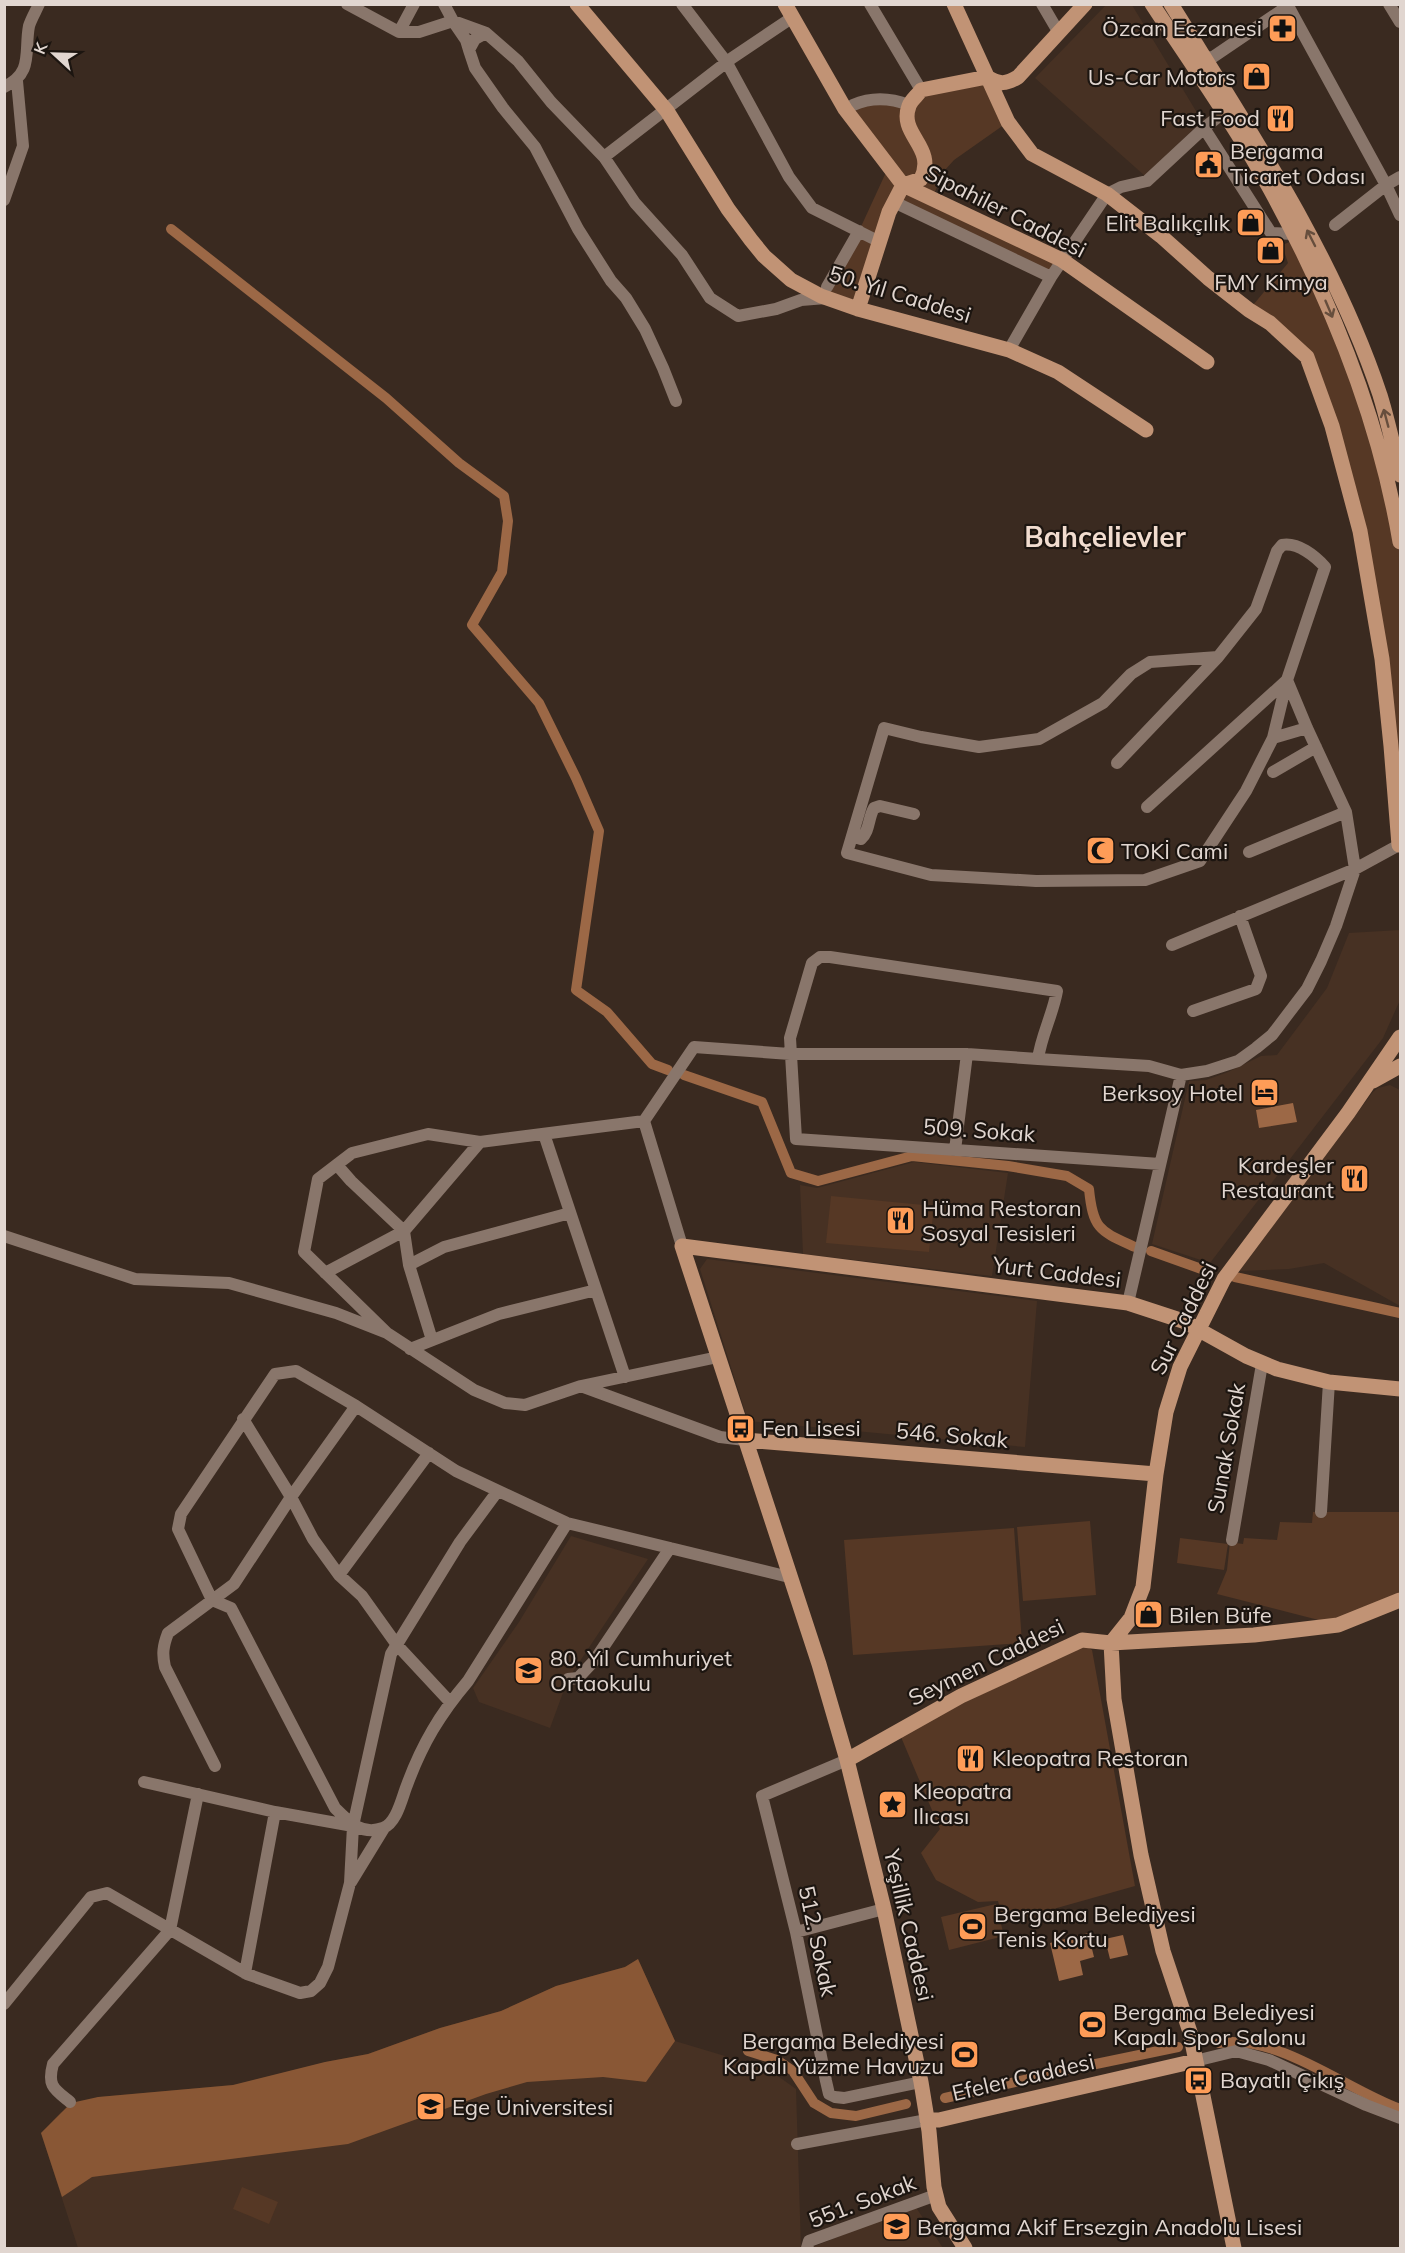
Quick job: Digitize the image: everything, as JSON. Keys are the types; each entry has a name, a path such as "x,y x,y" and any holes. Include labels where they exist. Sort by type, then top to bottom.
{"main road":[{"name":"50. Yıl Caddesi","path":"577,4 666,111 728,209 764,256 791,280 827,293 858,309 1009,350 1058,372 1146,430"},
{"path":"954,4 1008,122 1032,154 1107,194 1161,236 1208,278 1249,310 1270,323 1307,357 1332,426 1360,531 1382,659 1400,845"},
{"path":"858,309 878,241 894,202 903,185 921,179 926,169 925,156 912,135 908,118 909,105 921,90 987,77 1006,84 1018,77 1085,4"},
{"path":"1152,4 1269,187 1311,267 1367,406 1401,542"},
{"path":"1171,4 1280,181 1313,240 1361,345 1380,396 1401,475"},
{"name":"Sipahiler Caddesi","path":"789,11 845,110 903,185 1062,260 1207,362"},
{"name":"Sur Caddesi","path":"1111,1643 1131,1618 1143,1587 1156,1474 1166,1412 1180,1367 1224,1279 1401,1037"},
{"name":"Sur Caddesi","path":"1370,1082 1401,1066"},
{"path":"682,1246 745,1440"},
{"name":"Yurt Caddesi","path":"682,1246 1128,1303 1183,1321 1262,1364 1329,1382 1401,1389"},
{"name":"546. Sokak","path":"745,1440 1156,1474"},
{"name":"Yeşillik Caddesi","path":"745,1440 819,1664 847,1760 884,1909 921,2082 936,2195 939,2207 965,2248"},
{"name":"Seymen Caddesi","path":"847,1760 961,1696 1082,1640 1111,1643 1254,1635 1338,1625 1401,1600"},
{"path":"1111,1643 1114,1699 1141,1855 1163,1951 1190,2032 1234,2248"},
{"name":"Efeler Caddesi","path":"927,2120 939,2120 1195,2061"}],"street":[{"path":"4,200 23,146 17,81 27,62 30,24 39,4"},
{"path":"347,4 399,32 419,32 453,21 486,33 518,61 551,102 604,157 635,203 682,255 710,298 738,316 776,309 827,293 859,231"},
{"path":"399,32 414,4"},
{"path":"444,4 466,40 476,68 503,108 535,147 578,229 645,329 676,401"},
{"path":"682,4 727,63 789,177 812,208 878,241"},
{"path":"870,4 921,90"},
{"path":"1042,4 1059,33"},
{"path":"1389,4 1401,22"},
{"path":"1204,58 1213,57 1287,5 1401,215"},
{"path":"604,157 727,63 789,11"},
{"path":"469,50 476,39 486,33"},
{"path":"4,87 17,81"},
{"path":"853,105 864,100 896,100 909,105"},
{"path":"1009,350 1051,277 1107,194 1121,187 1147,181 1223,113"},
{"path":"1204,128 1271,233 1294,234"},
{"path":"1335,225 1386,185 1401,177"},
{"path":"894,202 1051,277"},
{"path":"1117,763 1218,657 1256,609 1276,551 1281,545 1288,544 1314,555 1325,567 1287,680 1273,738 1246,791 1200,861 1145,880 1036,881 931,875 847,854 884,728 979,747 1039,739 1103,703 1131,674 1150,662 1218,657"},
{"path":"718,1357 581,1386 525,1405 505,1403 474,1390 387,1333 304,1252 318,1179 352,1154 428,1134 480,1142 644,1121 694,1047 790,1054 967,1054 1149,1066 1181,1075 1208,1071 1238,1061 1272,1035 1306,989 1322,961 1355,869 1346,812 1287,680"},
{"path":"1148,807 1287,680"},
{"path":"1273,738 1307,728"},
{"path":"1274,772 1316,747"},
{"path":"852,836 861,839 866,835 870,815 874,808 880,806 914,814"},
{"path":"1249,852 1346,812"},
{"path":"1172,945 1355,869 1400,845"},
{"path":"1193,1011 1256,989 1261,976 1240,916"},
{"path":"790,1054 790,1038 794,1020 812,963 820,957 830,957 1057,991 1038,1059"},
{"name":"509. Sokak","path":"790,1054 796,1139 1160,1164"},
{"path":"956,1150 967,1054"},
{"path":"1128,1303 1181,1075"},
{"path":"644,1121 682,1246"},
{"path":"544,1134 625,1377"},
{"path":"326,1273 404,1231 480,1142"},
{"path":"337,1165 404,1231 410,1265 432,1341"},
{"path":"410,1265 444,1247 570,1213"},
{"path":"4,1236 135,1279 229,1283 336,1313 387,1333"},
{"path":"410,1349 499,1314 596,1290"},
{"name":"Sunak Sokak","path":"1232,1540 1262,1364"},
{"path":"353,1826 335,1808 231,1608 212,1600 177,1529 181,1514 275,1374 296,1371 456,1471 497,1492 567,1522 789,1577"},
{"path":"1321,1512 1329,1382"},
{"path":"581,1386 720,1437 745,1440"},
{"path":"214,1766 165,1667 162,1654 168,1633 234,1584 291,1497 356,1407"},
{"path":"243,1419 291,1497 313,1539 339,1575 362,1596 397,1645 450,1702"},
{"path":"339,1575 429,1453"},
{"path":"4,2004 91,1896 107,1893 244,1972 300,1994 311,1991 320,1983 328,1967 350,1883 353,1826 391,1654 459,1542 497,1492"},
{"path":"350,1883 384,1828 394,1819 419,1751 450,1702 468,1681 567,1522"},
{"path":"568,1679 578,1678 594,1661 670,1548"},
{"name":"512. Sokak","path":"847,1760 762,1796 796,1932 829,2094 844,2098 921,2082"},
{"path":"144,1782 276,1812 369,1829 384,1828"},
{"path":"70,2102 53,2088 50,2076 53,2064 170,1930 198,1794"},
{"path":"244,1972 276,1812"},
{"path":"796,1932 884,1909"},
{"name":"Efeler Caddesi","path":"1195,2061 1236,2051 1269,2060 1366,2105 1401,2118"},
{"path":"797,2144 927,2120"},
{"name":"551. Sokak","path":"807,2248 809,2241 936,2195"}],"shaded area":[{"path":"1106,5 1132,5 1202,121 1145,176 1035,78"},
{"path":"987,77 1008,122 954,160 945,170 932,198 1062,260 1051,277 894,202 858,309 831,299 827,287 859,231 888,168 845,109 864,100 909,105 921,90"},
{"path":"1297,239 1342,339 1400,542 1400,845 1360,531 1307,357 1249,310 1288,263 1282,245"},
{"name":"Berksoy Hotel","path":"1400,930 1400,1000 1383,1038 1210,1263 1152,1244 1189,1081 1206,1080 1261,1056 1277,1055 1327,988 1349,933"},
{"name":"Kardeşler Restaurant","path":"1390,1085 1400,1090 1400,1306 1324,1263 1289,1269 1238,1271 1373,1092"},
{"path":"1293,1103 1297,1122 1259,1128 1256,1110"},
{"name":"Hüma Restoran Sosyal Tesisleri","path":"914,1162 1008,1173 992,1276 803,1254 800,1185 817,1188"},
{"path":"831,1196 934,1206 929,1252 826,1243"},
{"path":"707,1259 1037,1301 1025,1447 748,1421 700,1269"},
{"path":"1313,1512 1400,1512 1400,1600 1338,1625 1217,1594 1227,1570 1230,1542 1243,1544 1244,1538 1277,1540 1280,1522 1312,1523"},
{"path":"1090,1521 1096,1595 1023,1601 1017,1527"},
{"path":"1014,1528 1022,1643 853,1655 844,1540"},
{"path":"571,1536 648,1559 568,1679 550,1728 479,1702 473,1688 519,1622"},
{"path":"1180,1538 1228,1544 1224,1570 1177,1563"},
{"path":"1086,1646 1092,1650 1135,1886 1004,1923 998,1901 978,1902 936,1880 921,1853 940,1829 901,1737 967,1701"},
{"name":"Bergama Belediyesi Tenis Kortu","path":"996,1904 1004,1936 949,1950 941,1917"},
{"path":"1088,1933 1094,1957 1080,1961 1083,1975 1059,1981 1050,1943"},
{"path":"1123,1935 1128,1955 1110,1959 1105,1939"},
{"name":"Ege Üniversitesi","path":"638,1959 675,2041 768,2069 796,2089 801,2248 78,2248 41,2133 61,2112 98,2097 233,2085 325,2062 368,2054 440,2028 501,2011 556,1986 625,1967"},
{"path":"638,1959 675,2041 646,2082 603,2077 527,2082 486,2094 348,2144 92,2177 62,2197 41,2133 71,2103 98,2097 233,2085 325,2062 368,2054 440,2028 501,2011 556,1986 625,1967"},
{"path":"242,2187 278,2202 269,2224 233,2209"},
{"name":"Bergama Akif Ersezgin Anadolu Lisesi","path":"915,2206 943,2248 810,2248"}],"waterway":[{"path":"171,229 386,398 459,463 504,496 508,521 502,572 472,625 539,703 599,831 576,990 607,1012 652,1064 668,1070"},
{"path":"684,1075 762,1102 791,1173 818,1181 912,1156 1008,1166 1067,1176 1089,1189 1093,1213 1100,1227 1135,1247"},
{"path":"1151,1251 1207,1271"},
{"path":"1235,1277 1400,1313"},
{"path":"1219,2043 1242,2042 1288,2055 1400,2109"},
{"path":"1091,2065 1178,2047"},
{"path":"748,2051 777,2060 793,2071 814,2103 831,2113 856,2116 906,2104"},
{"path":"945,2098 1077,2068"}],"place":[{"name":"Özcan Eczanesi","path":"1283,28"},
{"name":"Us-Car Motors","path":"1257,77"},
{"name":"Fast Food","path":"1281,118"},
{"name":"Bergama Ticaret Odası","path":"1209,164"},
{"name":"Elit Balıkçılık","path":"1251,223"},
{"name":"FMY Kimya","path":"1271,250"},
{"name":"TOKİ Cami","path":"1100,851"},
{"name":"Berksoy Hotel","path":"1264,1093"},
{"name":"Kardeşler Restaurant","path":"1355,1178"},
{"name":"Hüma Restoran Sosyal Tesisleri","path":"901,1221"},
{"name":"Fen Lisesi","path":"741,1428"},
{"name":"Bilen Büfe","path":"1148,1615"},
{"name":"80. Yıl Cumhuriyet Ortaokulu","path":"529,1671"},
{"name":"Kleopatra Restoran","path":"971,1758"},
{"name":"Kleopatra Ilıcası","path":"892,1804"},
{"name":"Bergama Belediyesi Tenis Kortu","path":"973,1927"},
{"name":"Bergama Belediyesi Kapalı Spor Salonu","path":"1092,2025"},
{"name":"Bergama Belediyesi Kapalı Yüzme Havuzu","path":"965,2054"},
{"name":"Bayatlı Çıkış","path":"1199,2080"},
{"name":"Ege Üniversitesi","path":"431,2107"},
{"name":"Bergama Akif Ersezgin Anadolu Lisesi","path":"896,2227"}],"district":[{"name":"Bahçelievler","path":"1105,536"}]}
